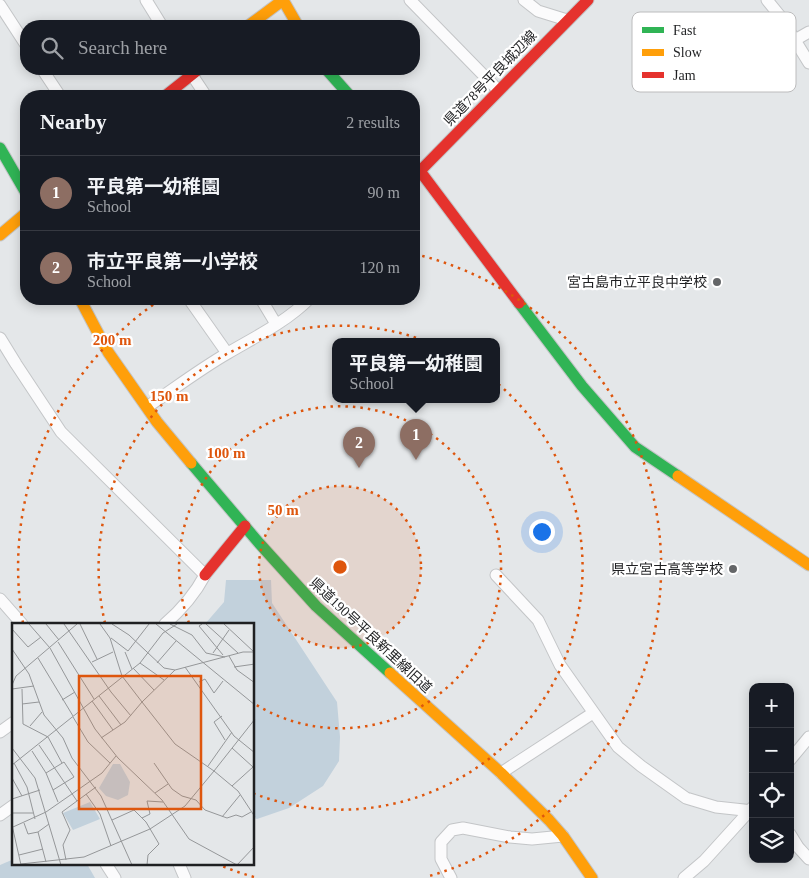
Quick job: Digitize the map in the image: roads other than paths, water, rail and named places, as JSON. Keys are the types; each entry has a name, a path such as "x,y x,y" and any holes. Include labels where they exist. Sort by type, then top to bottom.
{"street":[{"path":"146,0 158,20"},
{"path":"256,20 283,0 295,20"},
{"path":"410,0 498,90"},
{"path":"524,0 538,10 567,20"},
{"name":"県道78号平良城辺線","path":"420,165 588,0"},
{"path":"767,0 775,12"},
{"path":"0,6 20,37"},
{"path":"796,39 809,32"},
{"path":"796,42 809,63"},
{"path":"46,75 56,90"},
{"path":"172,90 189,75"},
{"path":"195,75 203,90"},
{"path":"331,75 345,90"},
{"path":"0,148 20,183"},
{"path":"420,172 582,386 635,447 809,565"},
{"path":"0,235 20,218"},
{"name":"県道190号平良新里線旧道","path":"83,305 108,352 147,407 245,526 316,606 501,773 549,820 564,836 592,878"},
{"path":"193,305 227,353"},
{"path":"265,305 276,324"},
{"path":"147,407 227,353 276,324 301,305"},
{"path":"0,338 61,432 205,575"},
{"path":"166,623 179,612 198,588 205,575 245,526"},
{"path":"496,575 538,620 560,665 618,747 686,798 716,807 749,809"},
{"path":"0,599 21,623"},
{"path":"501,773 593,713"},
{"path":"0,732 12,723"},
{"path":"794,755 809,736"},
{"path":"0,815 12,807"},
{"path":"684,878 704,861 749,812"},
{"path":"451,878 441,859 441,842 452,830 463,828 532,839 564,836"},
{"path":"794,840 809,858"},
{"path":"107,866 115,878"},
{"path":"180,866 185,878"}],"place":[{"name":"宮古島市立平良中学校","path":"717,282"},
{"name":"平良第一幼稚園","path":"416,460"},
{"name":"市立平良第一小学校","path":"359,468"},
{"name":"県立宮古高等学校","path":"733,569"}]}
